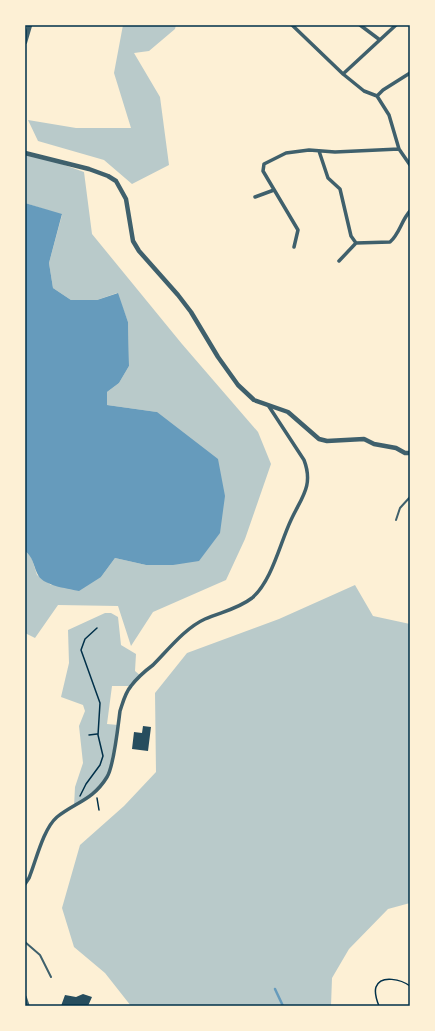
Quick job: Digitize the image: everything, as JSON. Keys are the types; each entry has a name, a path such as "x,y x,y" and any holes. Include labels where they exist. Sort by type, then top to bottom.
{"street":[{"path":"25,42 30,25"},
{"path":"292,25 343,74 364,91 377,96 389,115 399,149 410,165"},
{"path":"360,25 380,40"},
{"path":"343,74 396,25"},
{"path":"377,96 383,90 410,73"},
{"path":"294,247 298,230 263,171 264,164 286,153 309,150 335,152 399,149"},
{"path":"319,151 328,178 340,189 350,236 356,243"},
{"path":"25,154 89,169 108,176 116,181 126,199 133,242 191,312 218,357 238,385 254,400 288,412 319,439 327,441 364,439 374,444 410,453"},
{"path":"255,197 274,190"},
{"path":"339,261 356,243 390,242 397,236 405,217 410,210"},
{"path":"25,884 29,878 51,825 57,817 79,804 96,791 108,776 120,711 123,700 130,686 188,631 204,620 232,610 252,598 262,586 291,519 305,494 309,481 308,470 304,460 268,405"},
{"path":"25,997 28,1006"}],"lane":[{"path":"396,520 400,508 410,498"},
{"path":"25,942 40,955 51,976"}],"path":[{"path":"79,804 83,789 103,760 98,734 100,703 81,650 83,642 97,628"},
{"path":"89,734 98,734"},
{"path":"96,791 99,810"},
{"path":"379,1006 376,987 380,982 396,980 410,986"}],"shaded area":[{"path":"123,25 176,25 175,29 149,51 134,53 160,97 169,165 132,184 104,160 38,141 28,120 76,128 131,128 114,73"},
{"path":"25,151 84,172 92,234 182,344 258,432 271,464 245,539 226,580 153,612 131,646 118,606 58,605 35,638 25,633 25,551 31,556 37,575 51,585 101,577 115,558 146,565 173,565 157,412 107,405 107,392 119,383 129,366 128,322 117,293 97,300 71,300 53,288 49,263 62,215 25,203"},
{"path":"355,585 373,616 410,624 410,903 388,909 349,949 332,978 331,1006 131,1006 105,973 74,947 62,908 80,845 124,806 156,772 155,693 187,653 279,619"},
{"path":"105,613 111,613 118,617 121,645 136,654 135,671 141,676 130,686 112,686 107,724 118,725 108,776 99,789 74,807 75,787 83,763 79,726 85,711 83,705 61,697 69,663 68,630"}],"water":[{"path":"25,203 62,214 49,263 53,288 71,300 97,300 118,293 128,322 129,366 119,383 107,392 107,405 157,412 218,459 225,496 220,533 199,561 173,565 146,565 115,558 101,577 79,591 55,586 44,581 37,573 31,558 25,551"}],"building":[{"path":"143,726 151,727 148,751 132,749 134,732 142,733"},
{"path":"83,994 92,997 88,1006 61,1006 65,995 76,997"}],"waterway":[{"path":"275,989 283,1006"}]}
